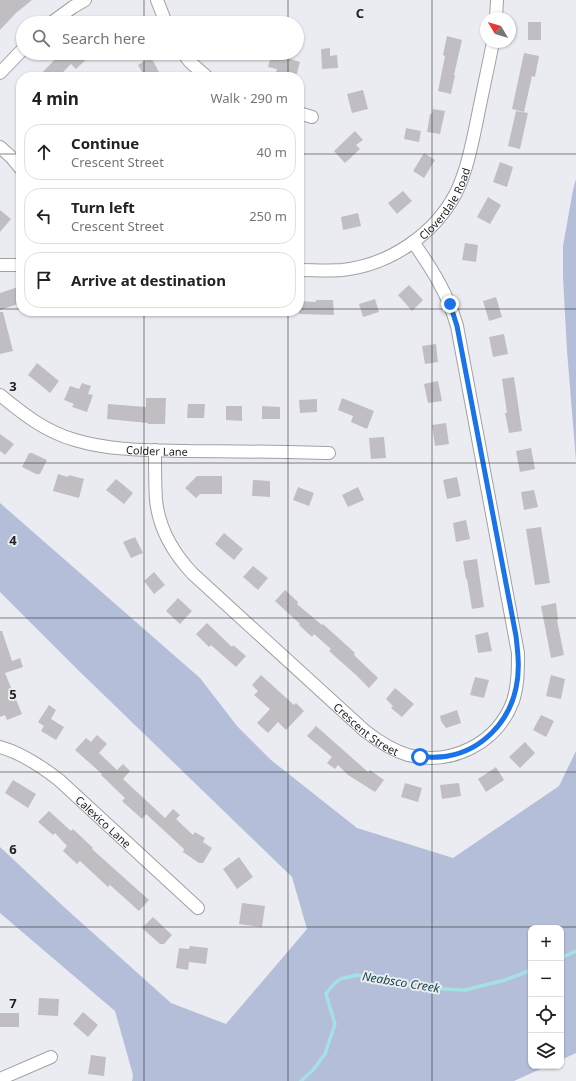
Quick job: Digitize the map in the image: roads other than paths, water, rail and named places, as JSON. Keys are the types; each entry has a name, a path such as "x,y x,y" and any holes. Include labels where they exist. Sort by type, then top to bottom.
{"street":[{"path":"61,16 85,0"},
{"path":"157,0 163,16"},
{"path":"496,12 497,0"},
{"name":"Cloverdale Road","path":"304,270 342,270 362,266 382,259 413,242 430,227 444,211 456,193 472,147 492,48"},
{"path":"0,73 16,56"},
{"path":"188,60 201,72"},
{"path":"304,115 312,117"},
{"path":"0,147 16,163"},
{"name":"Crescent Street","path":"155,450 156,500 159,514 172,548 183,563 193,574 365,731 392,749 407,754 436,758 464,752 488,737 499,726 508,713 513,701 518,678 518,653 455,320 450,304 440,282 413,242"},
{"path":"0,265 16,265"},
{"name":"Colder Lane","path":"0,395 37,424 73,440 88,444 155,450 329,453"},
{"name":"Calexico Lane","path":"0,747 22,755 43,767 198,908"},
{"path":"0,1080 51,1057"}],"waterway":[{"name":"Neabsco Creek","path":"564,957 576,951"},
{"name":"Neabsco Creek","path":"301,1081 313,1070 325,1054 335,1024 326,994 340,979 357,975 423,988 465,990 505,980 528,971"}]}
